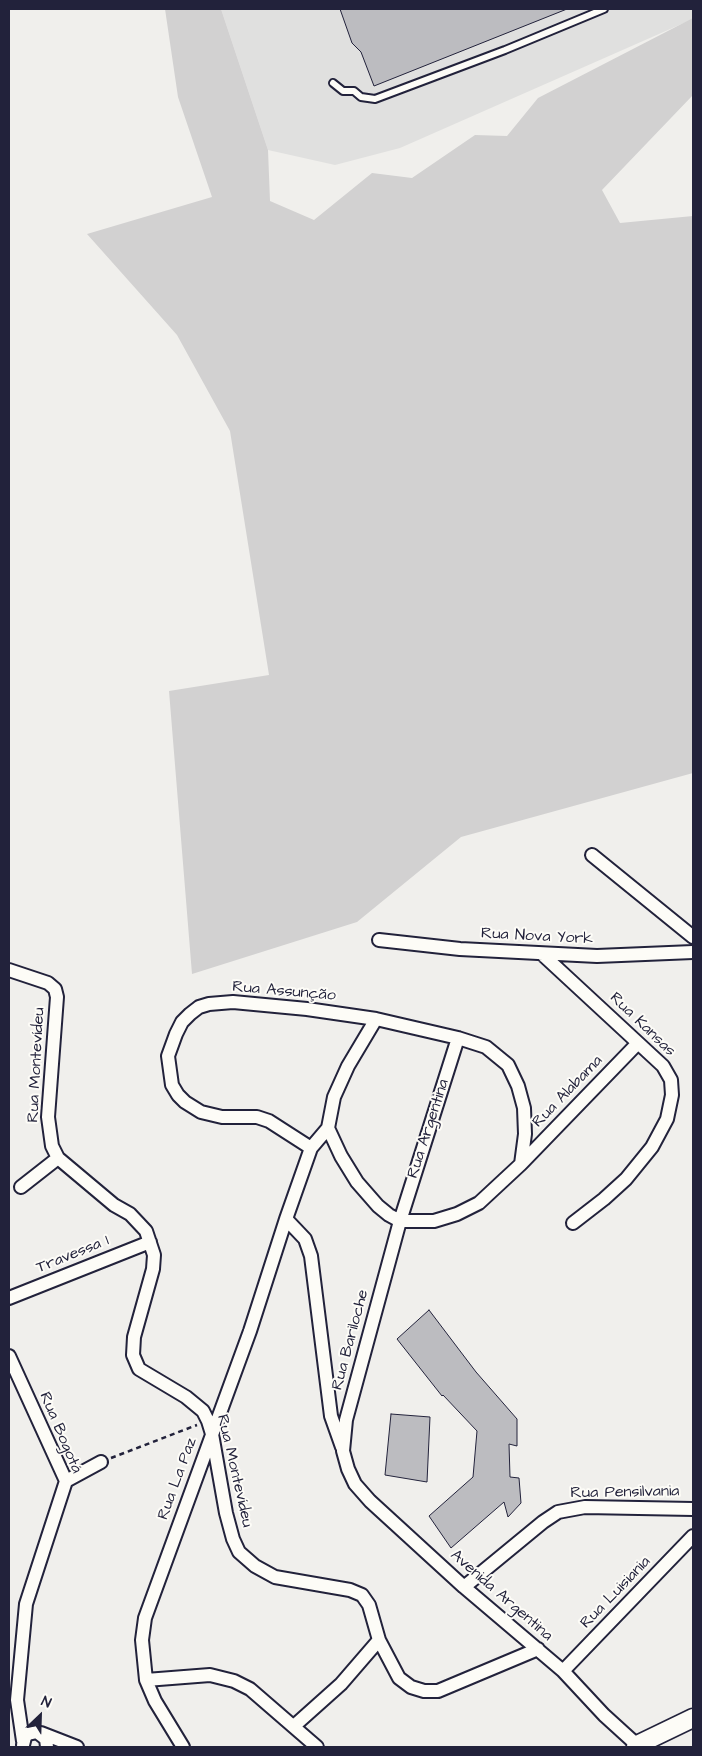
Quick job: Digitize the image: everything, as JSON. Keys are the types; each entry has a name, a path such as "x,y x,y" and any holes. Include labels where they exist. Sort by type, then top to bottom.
{"main road":[{"path":"637,1746 693,1718"}],"street":[{"path":"592,854 693,937"},
{"name":"Rua Nova York","path":"379,940 460,949 542,954 597,956 693,952"},
{"name":"Rua Kansas","path":"542,954 663,1066 671,1080 672,1095 667,1119 652,1147 626,1179 573,1223"},
{"name":"Rua Montevídeu","path":"9,970 48,983 55,988 57,997 48,1117 52,1146 58,1158 87,1184 140,1223 146,1231 154,1255 153,1269 134,1337 133,1355 139,1369 186,1397 203,1411 208,1420 226,1513 233,1539 240,1552 255,1566 275,1577 350,1590 362,1595 369,1605 379,1640"},
{"name":"Rua Assunção","path":"311,1148 270,1121 257,1116 222,1117 201,1112 185,1102 172,1085 168,1056 176,1034 186,1018 199,1007 209,1004 233,1002 343,1013 458,1038 486,1047 508,1065 524,1108 525,1134 521,1164"},
{"path":"343,1451 331,1416 311,1256 305,1239 286,1219 311,1148 328,1128 334,1097 376,1019"},
{"name":"Rua Argentina","path":"400,1221 458,1038"},
{"name":"Rua Alabama","path":"400,1221 434,1222 479,1203 521,1164 638,1043"},
{"path":"328,1128 341,1156 357,1182 378,1206 400,1221"},
{"path":"21,1187 58,1158"},
{"name":"Rua La Paz","path":"183,1747 155,1701 146,1680 142,1640 145,1618 250,1331 286,1219"},
{"name":"Rua Bariloche","path":"348,1469 343,1451 346,1420 400,1221"},
{"name":"Travessa 1","path":"9,1298 150,1242"},
{"name":"Rua Bogotá","path":"9,1356 66,1481 26,1604 17,1700 23,1746"},
{"path":"66,1481 101,1462"},
{"name":"Avenida Argentina","path":"348,1469 355,1484 370,1501 464,1587 563,1671 604,1715 637,1746"},
{"name":"Rua Pensilvania","path":"464,1587 543,1522 558,1512 585,1507 693,1509"},
{"name":"Rua Luisiania","path":"563,1671 693,1536"},
{"path":"294,1726 341,1684 379,1640 399,1678 411,1687 424,1691 438,1691 538,1649"},
{"path":"146,1680 210,1675 234,1681 250,1689 317,1747"},
{"path":"17,1700 39,1733 46,1739 47,1747"},
{"path":"23,1746 28,1734 39,1733 78,1747"}],"lane":[{"path":"333,84 344,91 354,91 362,98 375,99 433,78 604,9"}],"path":[{"path":"101,1462 208,1420"}],"shaded area":[{"path":"165,9 221,9 268,150 270,201 314,220 372,173 412,178 475,135 507,136 538,98 693,18 693,95 602,190 620,223 693,216 693,773 461,837 357,922 192,974 169,691 269,675 230,431 177,335 87,234 212,197 178,97"},
{"path":"221,9 693,9 693,19 400,148 335,165 268,150"}],"building":[{"path":"340,9 567,9 374,86 361,52 352,43"},
{"path":"429,1310 476,1372 517,1419 517,1446 509,1444 510,1477 519,1478 521,1503 508,1517 504,1502 451,1548 429,1516 473,1477 477,1431 442,1396 397,1339"},
{"path":"391,1414 430,1417 427,1482 385,1475"}]}
